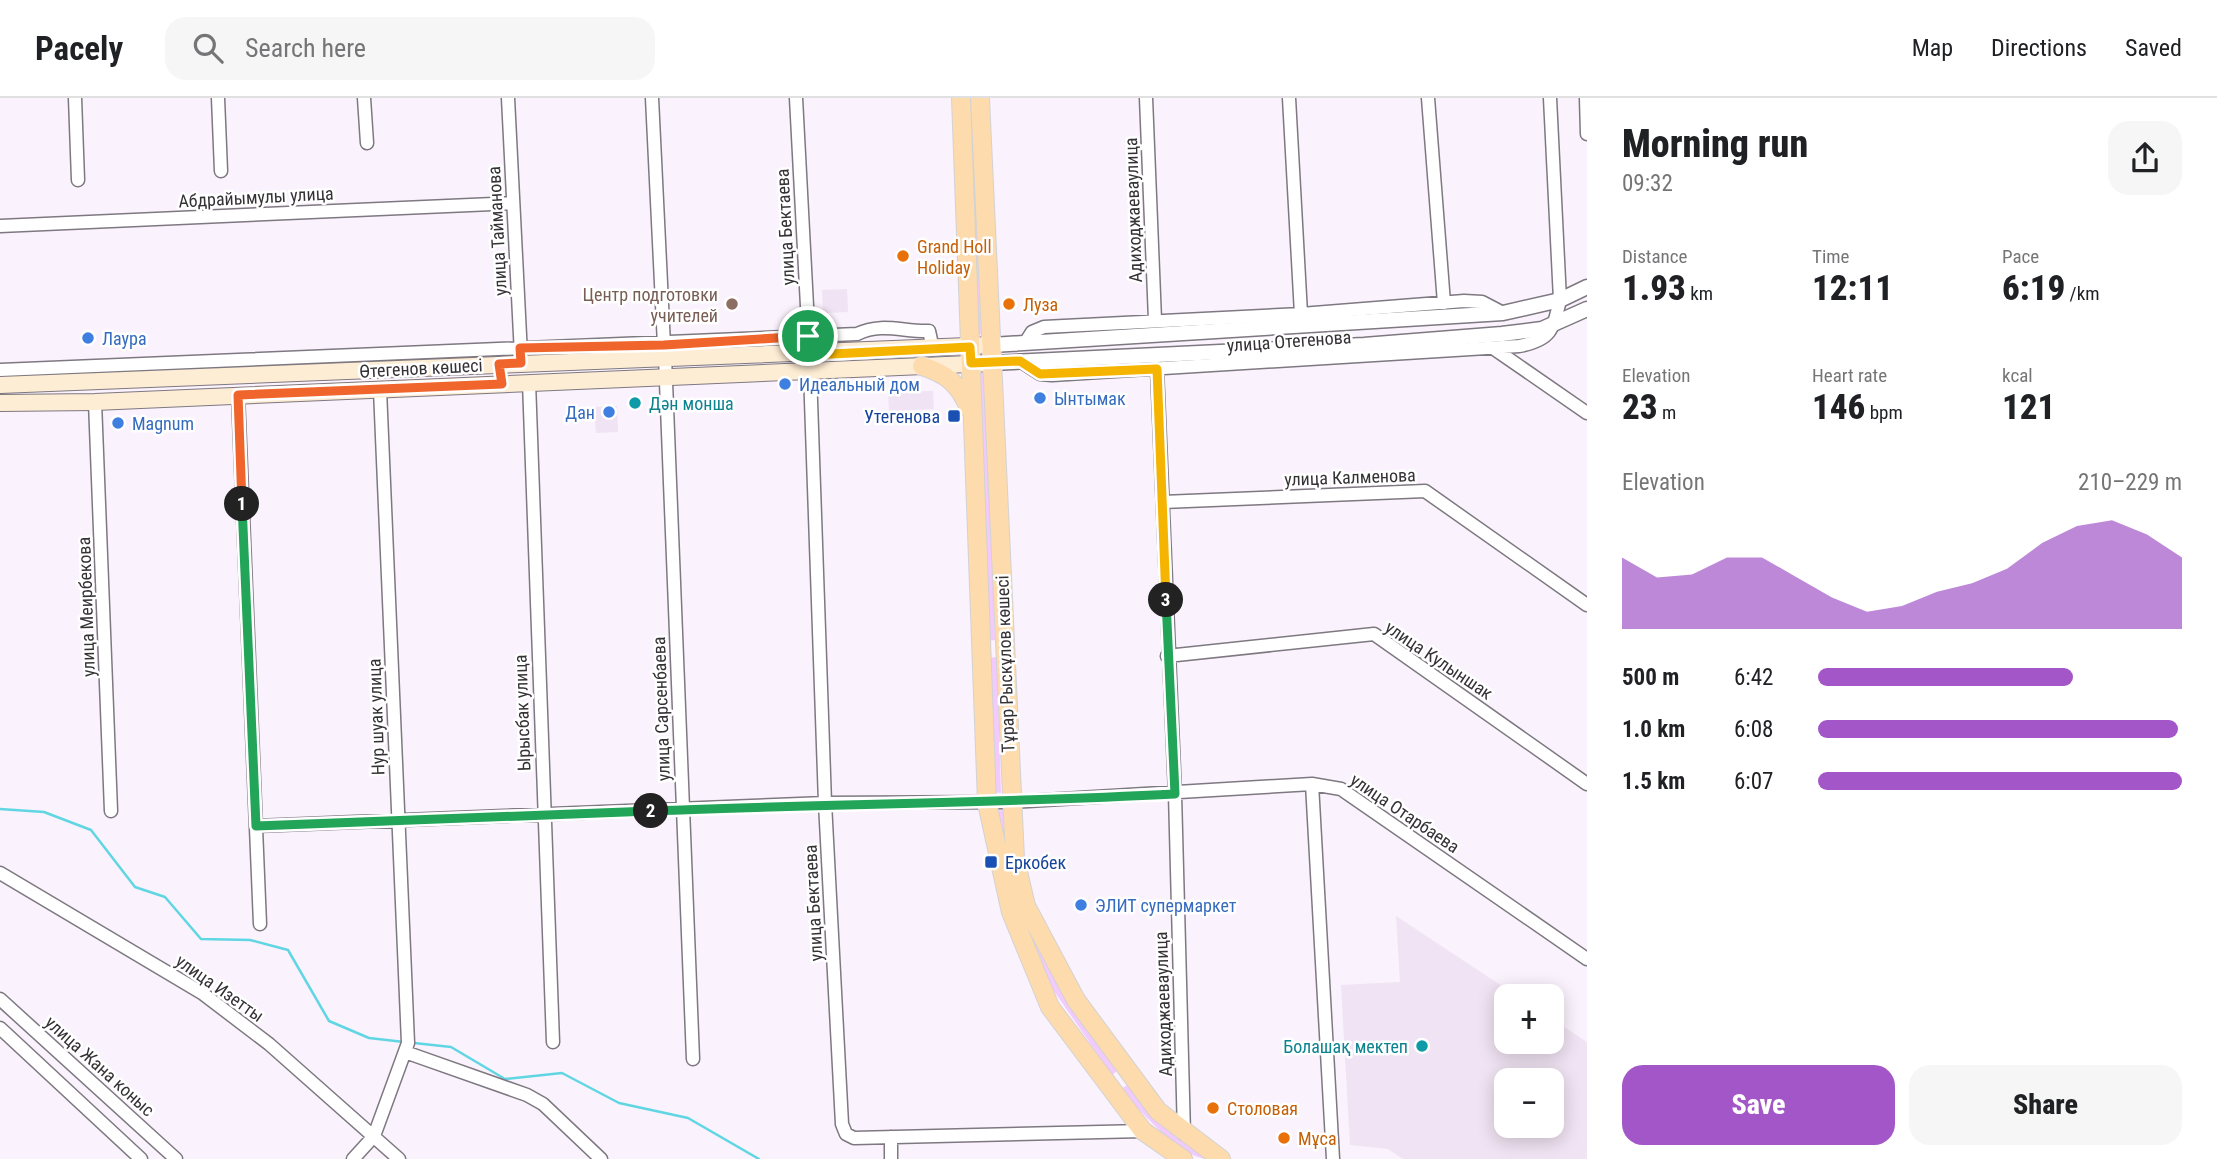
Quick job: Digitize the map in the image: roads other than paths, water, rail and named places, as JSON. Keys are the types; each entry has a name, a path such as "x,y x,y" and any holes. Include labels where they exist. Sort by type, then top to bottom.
{"main road":[{"name":"Тұрар Рыскұлов көшесі","path":"961,98 987,803 1011,912 1050,1007 1143,1131 1183,1159"},
{"name":"Тұрар Рыскұлов көшесі","path":"980,98 1010,802 1015,859 1026,906 1076,1000 1158,1111 1184,1134 1220,1159"},
{"path":"962,119 981,118"},
{"name":"Өтегенов көшесі","path":"0,385 499,364 521,355 665,351 812,355 933,349 970,355"},
{"path":"970,355 992,354"},
{"name":"Өтегенов көшесі","path":"0,403 95,402 810,372 922,366 970,355"},
{"path":"922,366 943,372 954,382 972,414"},
{"path":"981,652 1004,651"},
{"path":"1111,1088 1130,1074"}],"street":[{"path":"75,98 78,180"},
{"path":"218,98 221,171"},
{"path":"365,98 367,143"},
{"name":"улица Тайманова","path":"508,98 521,355"},
{"name":"улица Сарсенбаева","path":"652,98 694,1059"},
{"name":"улица Бектаева","path":"796,98 808,336 812,355"},
{"name":"Адиходжаеваулица","path":"1146,98 1155,320"},
{"path":"1289,98 1301,314"},
{"path":"1428,98 1444,303"},
{"path":"1550,98 1560,300 1554,324"},
{"path":"1586,98 1587,134"},
{"name":"Абдрайымулы улица","path":"0,226 513,203"},
{"name":"улица Отегенова","path":"992,354 1026,343 1503,313 1560,300 1587,287"},
{"name":"улица Отегенова","path":"1026,343 1032,332 1044,327 1155,320 1482,302 1503,313"},
{"name":"улица Отегенова","path":"992,354 1020,361 1364,345 1542,329 1587,309"},
{"name":"улица Отегенова","path":"1020,361 1040,374 1493,348 1538,342 1546,337 1554,324"},
{"path":"665,351 808,336 857,334 870,328 899,327 929,331 933,349"},
{"path":"1493,348 1587,413"},
{"path":"0,370 521,355"},
{"path":"499,364 502,384"},
{"name":"Адиходжаеваулица","path":"1157,369 1167,656 1175,794 1184,1134"},
{"name":"улица Бектаева","path":"810,372 825,803 842,1124 846,1134 854,1138 1143,1131"},
{"name":"Ырысбак улица","path":"529,382 542,815 553,1042"},
{"name":"Нур шуак улица","path":"380,390 406,1047"},
{"path":"238,395 260,924"},
{"name":"улица Меирбекова","path":"95,402 111,811"},
{"name":"улица Калменова","path":"1163,502 1425,491 1587,605"},
{"name":"улица Кулыншак","path":"1167,656 1374,634 1587,784"},
{"path":"1312,785 1333,1159"},
{"name":"улица Отарбаева","path":"256,826 825,803 987,803 1312,785 1341,789 1587,959"},
{"name":"улица Изетты","path":"0,873 202,993 269,1044 399,1159"},
{"name":"улица Жана коныс","path":"0,999 176,1159"},
{"path":"0,1028 141,1159"},
{"path":"353,1159 374,1136 406,1047 527,1095 555,1115 601,1159"},
{"path":"891,1137 891,1159"}],"waterway":[{"path":"0,809 44,812 91,830 135,887 165,897 201,939 250,940 288,950 329,1021 369,1038 404,1042"},
{"path":"414,1043 451,1047 505,1079 562,1073 619,1103 688,1118 759,1159"}],"place":[{"name":"Grand Holl Holiday","path":"903,256"},
{"name":"Центр подготовки учителей","path":"732,304"},
{"name":"Луза","path":"1009,304"},
{"name":"Лаура","path":"88,338"},
{"name":"Идеальный дом","path":"785,384"},
{"name":"Ынтымак","path":"1040,398"},
{"name":"Дән монша","path":"635,403"},
{"name":"Дан","path":"609,412"},
{"name":"Утегенова","path":"954,416"},
{"name":"Magnum","path":"118,423"},
{"name":"Еркобек","path":"991,862"},
{"name":"ЭЛИТ супермаркет","path":"1081,905"},
{"name":"Болашақ мектеп","path":"1422,1046"},
{"name":"Столовая","path":"1213,1108"},
{"name":"Мұса","path":"1284,1138"}]}
